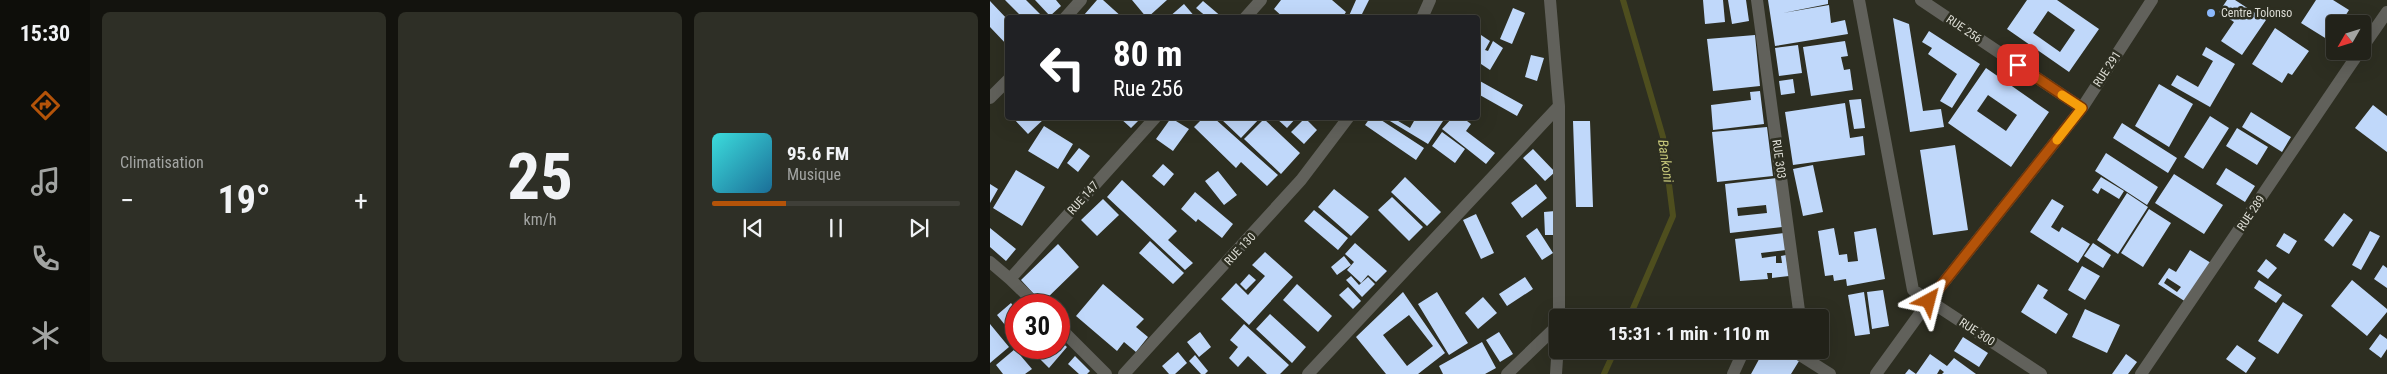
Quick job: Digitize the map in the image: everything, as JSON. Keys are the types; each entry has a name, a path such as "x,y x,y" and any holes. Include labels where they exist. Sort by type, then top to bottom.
{"street":[{"path":"1068,15 1081,0"},
{"path":"1248,15 1261,0"},
{"path":"1423,15 1430,0"},
{"path":"1550,0 1559,106 1559,309"},
{"name":"RUE 303","path":"1757,0 1799,309"},
{"name":"RUE 300","path":"1859,0 1913,290 2041,374"},
{"name":"RUE 256","path":"1921,0 2082,108"},
{"name":"RUE 291","path":"1876,374 1929,301 2082,108 2152,0"},
{"path":"2371,35 2387,12"},
{"name":"RUE 289","path":"2141,374 2354,60"},
{"path":"990,98 1005,83"},
{"path":"1308,374 1559,106"},
{"name":"RUE 147","path":"1010,278 1153,120"},
{"name":"RUE 130","path":"1124,374 1301,180 1346,120"},
{"path":"990,262 1026,294"},
{"path":"1507,374 1549,334"},
{"path":"1070,337 1106,374"},
{"path":"1556,374 1557,359"},
{"path":"1733,374 1740,359"},
{"path":"1811,359 1830,374"}],"building":[{"path":"1005,0 1026,0 1041,15 1020,15"},
{"path":"1035,0 1056,0 1061,6 1049,15"},
{"path":"1097,0 1103,0 1120,15 1084,15"},
{"path":"1132,0 1167,0 1150,15 1144,15"},
{"path":"1281,0 1332,0 1346,12 1344,15 1281,15 1274,9"},
{"path":"1356,0 1369,0 1362,15 1349,15"},
{"path":"1703,0 1723,0 1725,22 1705,24"},
{"path":"1728,0 1746,0 1749,21 1732,24"},
{"path":"1768,0 1828,0 1828,4 1783,13 1829,5 1831,23 1845,20 1848,34 1775,46"},
{"path":"2027,0 2057,0 2099,29 2069,72 2007,29","holes":["2048,11 2075,30 2060,52 2033,33"]},
{"path":"2227,0 2235,0 2266,20 2242,55 2221,41 2234,22 2219,12"},
{"path":"2316,0 2333,0 2349,10 2346,15 2326,15 2326,39 2301,23"},
{"path":"990,1 1005,17 1005,43 990,27"},
{"path":"1203,1 1219,15 1204,15 1196,8"},
{"path":"1184,4 1193,15 1171,15"},
{"path":"1513,8 1525,13 1512,44 1500,39"},
{"path":"1893,18 1909,24 1923,111 1941,109 1944,127 1910,132"},
{"path":"2275,28 2309,51 2292,75 2288,73 2282,83 2252,64"},
{"path":"1929,31 1980,64 1952,108 1940,101 1957,74 1928,54 1932,48 1922,42"},
{"path":"1480,34 1490,41 1485,50 1488,51 1493,41 1503,48 1490,70 1480,63"},
{"path":"1755,35 1760,86 1713,91 1707,39"},
{"path":"1845,41 1848,56 1841,57 1844,70 1850,69 1853,90 1811,96 1803,47"},
{"path":"1798,45 1802,73 1779,76 1775,48"},
{"path":"2206,47 2235,64 2210,107 2171,85 2177,75 2198,87 2213,61 2202,55"},
{"path":"1531,55 1544,58 1537,81 1525,77"},
{"path":"1986,68 2049,112 2011,167 1948,123","holes":["1988,95 2017,115 2006,131 1977,111"]},
{"path":"1793,79 1795,93 1781,95 1779,81"},
{"path":"1480,81 1523,105 1517,116 1480,95"},
{"path":"2159,84 2193,104 2169,147 2135,126"},
{"path":"1760,91 1764,124 1713,130 1711,105 1751,100 1750,92"},
{"path":"1861,99 1865,128 1854,129 1849,100"},
{"path":"1845,103 1850,138 1863,136 1865,155 1793,165 1785,112"},
{"path":"2373,105 2387,116 2387,152 2355,128"},
{"path":"2251,112 2291,137 2282,152 2242,127"},
{"path":"2210,116 2229,128 2203,169 2184,157"},
{"path":"1015,120 1043,120 1028,134"},
{"path":"1122,120 1139,120 1131,128"},
{"path":"1170,120 1174,120 1189,129 1173,151 1156,139"},
{"path":"1201,120 1216,120 1278,175 1267,186 1241,162 1236,168 1194,127"},
{"path":"1222,120 1258,120 1241,138"},
{"path":"1265,120 1300,153 1281,174 1244,139"},
{"path":"1278,120 1294,120 1287,128"},
{"path":"1303,120 1307,120 1317,130 1304,144 1291,132"},
{"path":"1369,120 1381,120 1424,148 1416,160 1365,125"},
{"path":"1388,120 1396,120 1410,128 1414,121 1412,120 1443,121 1428,144"},
{"path":"1450,120 1466,120 1471,124 1466,131 1495,153 1486,164 1442,129"},
{"path":"1573,121 1590,121 1593,207 1576,207"},
{"path":"2122,123 2177,158 2168,173 2113,138"},
{"path":"1044,126 1073,144 1058,169 1028,151"},
{"path":"1767,127 1773,176 1717,182 1712,132"},
{"path":"2237,128 2268,147 2257,165 2226,146"},
{"path":"1442,132 1465,149 1455,163 1432,146"},
{"path":"1955,145 1968,230 1933,235 1920,150"},
{"path":"1079,148 1090,156 1078,172 1067,163"},
{"path":"1533,149 1555,172 1545,181 1523,158"},
{"path":"2106,153 2158,187 2147,205 2095,171"},
{"path":"1163,164 1174,174 1164,186 1152,176"},
{"path":"1813,165 1823,212 1803,216 1793,169"},
{"path":"2226,168 2255,186 2245,202 2216,184"},
{"path":"1016,170 1045,187 1022,226 993,208"},
{"path":"1218,171 1237,195 1224,205 1205,181"},
{"path":"2174,174 2223,205 2204,234 2155,203"},
{"path":"1405,177 1441,212 1427,226 1391,192"},
{"path":"2101,177 2124,191 2119,199 2101,188 2098,194 2092,190"},
{"path":"1777,178 1782,227 1730,233 1725,184","holes":["1766,205 1767,213 1738,216 1737,208"]},
{"path":"1122,180 1177,231 1168,240 1193,263 1185,270 1107,197"},
{"path":"990,184 998,189 990,203"},
{"path":"1536,184 1547,198 1522,218 1511,203"},
{"path":"1334,189 1369,217 1351,236 1318,207"},
{"path":"1195,192 1233,224 1222,238 1198,219 1196,222 1181,209"},
{"path":"2127,193 2148,207 2118,254 2097,240"},
{"path":"1392,197 1423,227 1409,241 1378,210"},
{"path":"1103,199 1119,215 1097,236 1081,220"},
{"path":"2052,199 2064,206 2051,227 2059,232 2062,227 2090,244 2078,263 2030,232"},
{"path":"2149,209 2171,223 2143,267 2121,253"},
{"path":"1314,210 1348,238 1338,250 1304,221"},
{"path":"1555,211 1557,235 1545,235 1544,212"},
{"path":"2344,213 2353,220 2333,247 2324,240"},
{"path":"1476,214 1494,253 1481,259 1463,220"},
{"path":"990,228 1016,249 1006,261 990,247"},
{"path":"1537,228 1553,253 1542,260 1526,236"},
{"path":"1834,228 1839,255 1847,254 1848,262 1858,261 1854,232 1876,228 1885,279 1847,286 1846,279 1834,281 1833,275 1825,276 1818,231"},
{"path":"2370,231 2380,236 2361,270 2352,265"},
{"path":"1784,233 1786,250 1761,253 1762,258 1776,256 1776,263 1782,263 1781,256 1786,255 1789,276 1772,278 1772,273 1767,273 1768,279 1740,281 1735,239"},
{"path":"2284,233 2297,241 2289,254 2276,246"},
{"path":"1150,241 1184,273 1173,284 1139,253"},
{"path":"1355,243 1387,271 1376,282 1368,275 1361,283 1347,270 1354,262 1345,254"},
{"path":"2093,243 2111,255 2103,268 2084,256"},
{"path":"1058,244 1079,267 1051,294 1034,294 1021,280"},
{"path":"2190,250 2211,263 2186,302 2158,284 2169,268 2176,272","holes":["2167,278 2181,287 2177,292 2164,283"]},
{"path":"1265,252 1293,277 1249,325 1221,299 1236,283 1248,295 1265,276 1252,265"},
{"path":"1344,256 1351,265 1337,275 1331,267"},
{"path":"2266,259 2277,268 2268,279 2257,271"},
{"path":"2383,265 2387,268 2387,288 2374,279"},
{"path":"2082,266 2100,276 2085,300 2068,290"},
{"path":"1249,274 1256,280 1246,290 1240,284"},
{"path":"1351,276 1359,285 1368,277 1375,284 1362,297 1346,280"},
{"path":"1525,277 1533,289 1507,306 1499,294"},
{"path":"2259,280 2282,295 2276,303 2254,288"},
{"path":"2352,280 2387,309 2387,312 2367,336 2331,306"},
{"path":"1103,284 1144,319 1136,327 1148,337 1136,352 1124,342 1117,351 1076,316"},
{"path":"1297,284 1332,316 1318,332 1283,300"},
{"path":"2038,284 2048,290 2043,298 2068,314 2056,334 2021,312"},
{"path":"1348,287 1361,301 1353,309 1339,295"},
{"path":"1883,290 1889,326 1872,329 1867,292"},
{"path":"1403,292 1445,353 1418,374 1386,374 1356,337","holes":["1409,315 1433,346 1407,366 1383,335"]},
{"path":"1437,292 1468,343 1449,355 1418,304"},
{"path":"1864,292 1870,334 1855,336 1848,295"},
{"path":"1483,297 1497,313 1478,329 1465,313"},
{"path":"2283,302 2303,315 2278,354 2258,341"},
{"path":"1005,308 1005,325 997,315"},
{"path":"2085,309 2120,325 2107,353 2072,337"},
{"path":"1270,314 1306,347 1292,363 1256,329"},
{"path":"990,324 1005,342 1005,350 990,363"},
{"path":"1244,324 1289,365 1280,374 1267,374 1248,356 1238,367 1229,358 1238,347 1230,340"},
{"path":"1200,332 1211,347 1199,357 1187,342"},
{"path":"1499,332 1513,354 1500,362 1486,340"},
{"path":"2380,334 2387,339 2387,349 2381,358 2369,349"},
{"path":"1963,337 1988,353 1979,367 1954,351"},
{"path":"1482,342 1496,368 1485,374 1443,374 1439,366"},
{"path":"2237,345 2256,358 2246,373 2226,359"},
{"path":"1178,352 1187,363 1175,374 1169,374 1162,366"},
{"path":"1930,354 1947,366 1954,358 1976,374 1942,374 1944,372 1940,369 1937,374 1916,374"},
{"path":"2126,354 2137,362 2128,374 2112,374"},
{"path":"1195,355 1208,371 1205,374 1201,374 1189,361"},
{"path":"1075,356 1090,371 1087,374 1079,374 1068,364"},
{"path":"1005,357 1005,359 1024,359 1032,369 1025,374 1003,374 996,365"},
{"path":"1040,359 1057,359 1049,368"},
{"path":"1759,359 1796,359 1799,361 1791,374 1751,374"},
{"path":"1909,369 1916,374 1905,374"}],"waterway":[{"name":"Bankoni","path":"1623,0 1663,137 1673,216 1633,309"},
{"name":"Bankoni","path":"1604,374 1611,359"}],"slow traffic":[{"path":"2057,140 2082,108 2062,95"}],"place":[{"name":"Centre Tolonso","path":"2211,13"}],"route":[{"path":"1929,301 2082,108 2018,65"}]}
